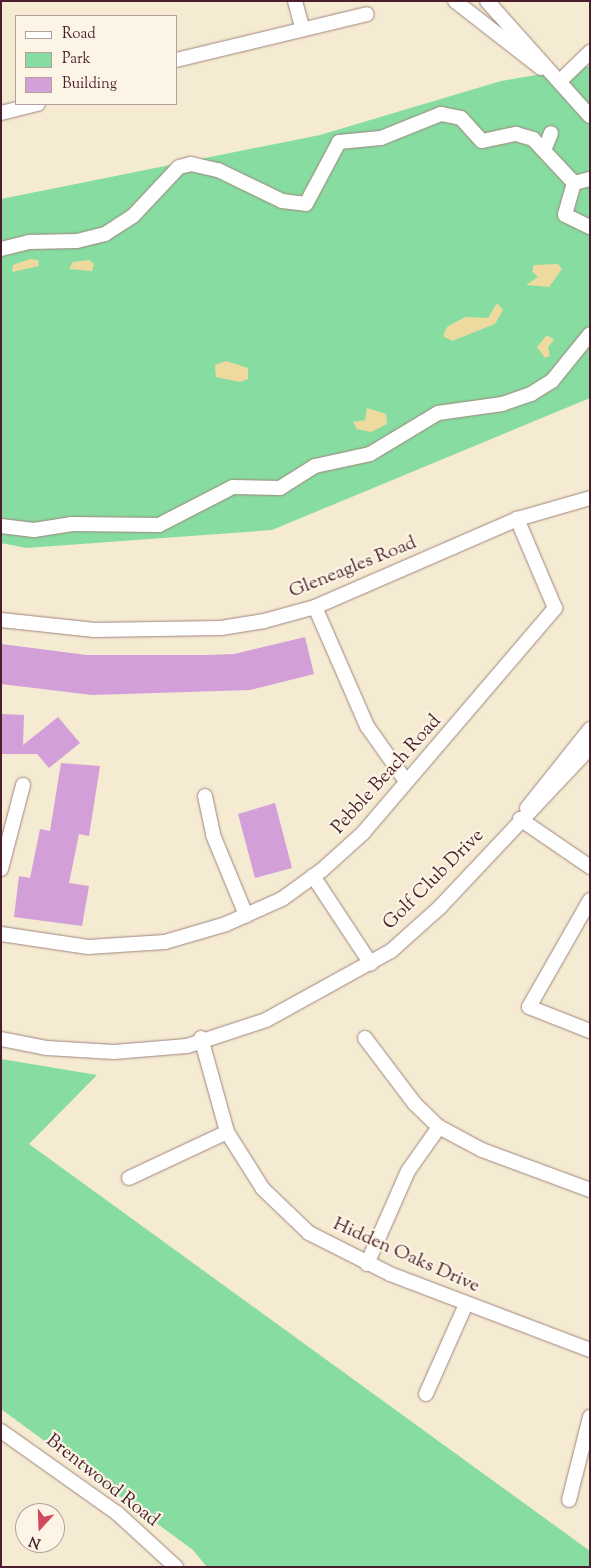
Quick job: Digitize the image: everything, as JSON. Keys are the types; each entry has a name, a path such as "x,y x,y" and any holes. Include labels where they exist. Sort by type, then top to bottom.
{"street":[{"path":"294,1 302,28"},
{"path":"455,1 560,81"},
{"path":"487,1 590,116"},
{"path":"178,59 302,28 367,14"},
{"path":"560,81 590,52"},
{"path":"1,113 34,105"},
{"path":"1,249 18,243 77,241 105,234 133,216 179,168 191,164 218,170 282,201 306,204 339,142 381,138 441,114 461,118 482,141 516,134 545,148 574,183"},
{"path":"545,148 551,133"},
{"path":"574,183 590,179"},
{"path":"574,183 565,215 590,228"},
{"path":"1,526 34,530 71,524 159,525 234,487 280,488 315,466 370,454 438,413 502,404 542,389 590,334"},
{"name":"Gleneagles Road","path":"1,620 94,630 221,628 315,607 517,519 590,498"},
{"name":"Pebble Beach Road","path":"1,934 60,944 119,946 188,936 246,915 282,899 313,876 363,833 555,608 517,519"},
{"path":"315,607 367,726 406,781"},
{"name":"Golf Club Drive","path":"520,819 539,788 590,729"},
{"name":"Golf Club Drive","path":"1,1039 47,1048 114,1052 187,1046 201,1038 266,1020 371,964 440,907 520,819 551,793 590,748"},
{"path":"1,869 23,785"},
{"path":"205,796 213,835 246,915"},
{"path":"520,819 590,866"},
{"path":"313,876 371,964"},
{"path":"590,900 529,1007 590,1030"},
{"name":"Hidden Oaks Drive","path":"201,1038 226,1132 263,1189 288,1215 310,1233 367,1264 466,1304 590,1350"},
{"path":"365,1038 415,1104 438,1127 482,1150 590,1190"},
{"path":"367,1264 408,1171 438,1127"},
{"path":"129,1178 226,1132"},
{"path":"426,1394 466,1304"},
{"path":"569,1500 590,1417"},
{"name":"Brentwood Road","path":"1,1431 117,1513 176,1567"}],"green space":[{"path":"590,66 590,398 272,530 26,548 1,543 1,199 320,135 501,81"},
{"path":"1,1059 97,1075 29,1144 590,1551 590,1567 207,1567 193,1550 1,1409"}],"sand":[{"path":"30,259 38,260 39,266 12,272 13,265"},
{"path":"89,260 94,264 92,271 69,269 73,262"},
{"path":"558,264 562,269 549,287 526,285 538,277 532,271 534,265"},
{"path":"497,303 503,310 495,324 452,341 443,336 447,327 465,317 488,318"},
{"path":"547,335 554,340 548,347 550,356 545,358 537,347"},
{"path":"226,361 248,368 248,379 240,382 216,377 215,365"},
{"path":"367,408 386,414 387,424 371,432 357,429 353,422 365,420"}],"building":[{"path":"305,637 314,674 250,690 92,695 1,684 1,644 87,655 207,655 234,654"},
{"path":"1,714 24,715 23,745 58,717 80,743 49,768 37,754 1,754"},
{"path":"61,763 100,766 89,836 79,834 69,883 89,886 82,926 14,917 19,876 30,878 40,829 50,831"},
{"path":"275,803 292,868 255,878 238,814"}]}
